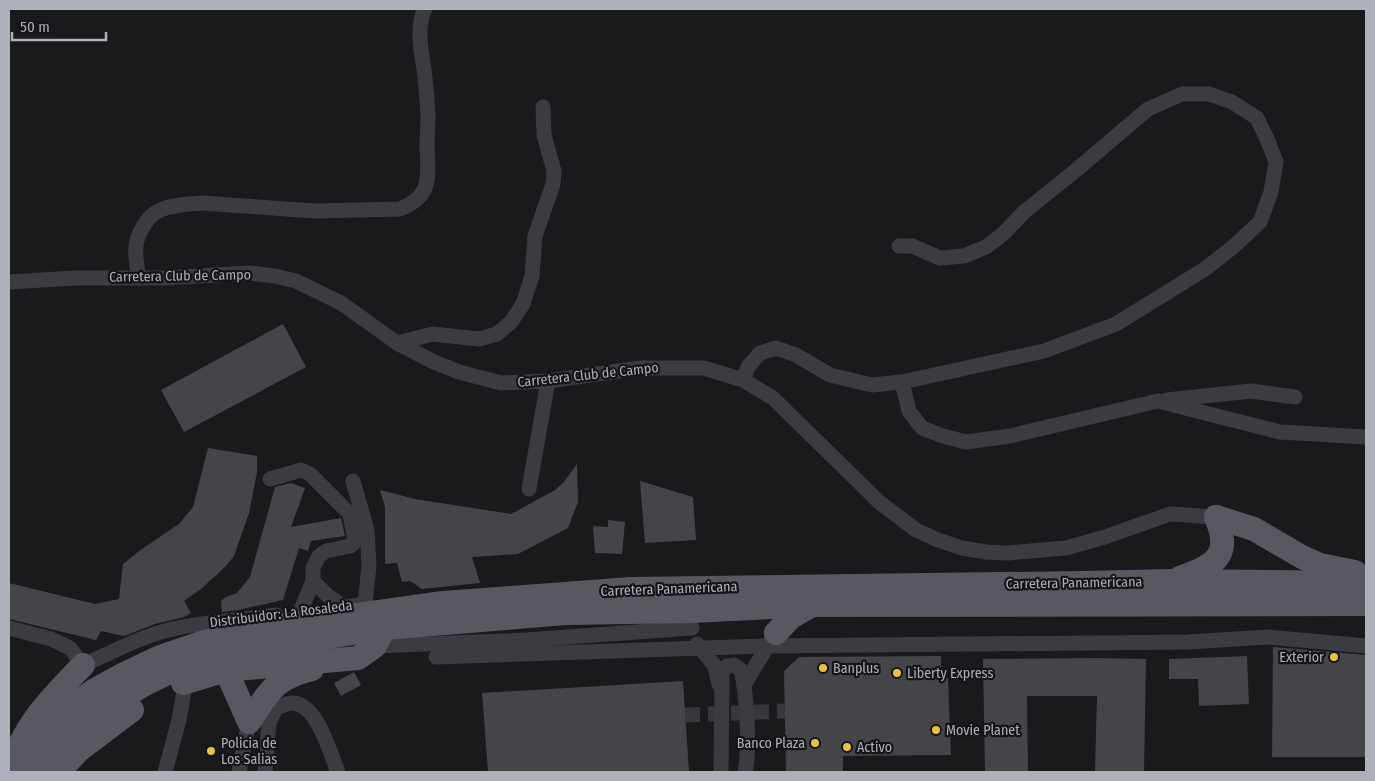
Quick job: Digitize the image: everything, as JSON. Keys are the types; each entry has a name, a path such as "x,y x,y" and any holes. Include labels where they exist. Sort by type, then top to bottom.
{"main road":[{"path":"1216,517 1254,529 1302,557 1320,565 1366,573"},
{"path":"1172,580 1200,570 1216,561 1222,547 1222,536 1216,517"},
{"name":"Carretera Panamericana","path":"26,772 46,736 66,711 95,690 160,657 204,642 266,628 443,603 631,589 1084,583 1172,580 1366,582"},
{"path":"354,606 443,603"},
{"name":"Carretera Panamericana","path":"46,772 66,739 92,719 146,683 176,669 217,655 372,644 566,613 692,619 812,605 1366,604"},
{"path":"771,639 791,617 812,605"},
{"path":"59,772 78,751 126,714 169,687 226,670 372,644"},
{"path":"249,722 272,688 294,674 372,644"},
{"path":"12,772 14,760 28,727 83,665"},
{"path":"226,670 249,722"}],"street":[{"path":"139,278 135,248 137,236 156,212 168,208 202,202 316,211 400,209 416,200 427,185 428,171 428,116 420,40 422,14 425,9"},
{"path":"743,380 748,366 760,353 776,348 796,355 830,375 872,385 902,382 1044,351 1116,324 1205,269 1260,222 1271,192 1276,162 1257,118 1232,102 1209,94 1182,94 1148,109 1024,212 986,247 964,256 940,258 912,246 899,246"},
{"path":"397,343 433,334 479,339 497,334 511,322 522,304 532,276 535,236 553,184 554,171 544,135 543,107"},
{"name":"Carretera Club de Campo","path":"9,282 74,278 139,278 249,273 275,276 296,281 341,303 397,343 434,362 483,379 501,383 548,381 640,368 704,368 743,380 773,398 879,502 916,530 962,548 986,552 1037,551 1066,548 1105,537 1170,514 1216,517"},
{"path":"529,489 548,381"},
{"path":"902,382 909,411 922,428 966,442 1010,436 1158,401 1251,391 1295,397"},
{"path":"1158,401 1280,432 1366,437"},
{"path":"270,479 301,470 310,474 350,514 355,540 353,544 326,551 319,556 300,612"},
{"path":"312,581 328,596 354,606 369,566 367,530 353,481"},
{"name":"Distribuidor: La Rosaleda","path":"83,665 142,639 168,630 196,630 300,612 354,606"},
{"path":"692,619 696,643 715,666 721,692"},
{"path":"9,628 51,639 70,648 83,665"},
{"name":"Distribuidor: La Rosaleda","path":"169,768 196,630"},
{"path":"436,657 700,648 771,639 1188,642 1268,637 1366,646"},
{"path":"744,685 771,639"},
{"path":"721,772 722,672 727,666 734,665 742,670 744,685 747,752 745,772"},
{"path":"265,772 269,723 276,708 291,703 304,706 314,716 338,772"},
{"path":"239,772 249,722"}],"building":[{"path":"283,324 306,367 184,432 161,390"},
{"path":"208,448 257,456 257,472 249,513 234,556 201,589 184,601 191,613 184,617 155,624 124,636 101,631 96,640 9,619 9,583 95,604 119,599 123,564 179,524 193,507"},
{"path":"577,464 578,502 568,528 518,554 472,557 480,583 422,589 410,581 402,582 397,563 385,564 385,507 380,490 415,499 511,514 555,490 563,483"},
{"path":"640,481 693,497 696,540 645,543"},
{"path":"291,483 305,488 291,527 341,518 345,536 311,541 308,551 299,548 283,600 222,612 221,601 237,593 250,577 275,487"},
{"path":"608,520 625,522 622,554 595,553 593,526 608,527"},
{"path":"1273,647 1366,655 1366,757 1272,757"},
{"path":"941,656 941,678 948,678 951,755 843,756 843,772 786,772 784,671 799,657"},
{"path":"1247,656 1249,704 1199,706 1198,679 1169,679 1169,659"},
{"path":"983,659 1146,659 1144,772 1095,772 1097,696 1027,696 1028,772 985,772"},
{"path":"354,672 361,685 341,696 334,683"},
{"path":"683,681 689,772 488,772 482,693"}],"tunnel":[{"path":"685,715 785,711"}],"place":[{"name":"Exterior","path":"1334,657"},
{"name":"Banplus","path":"823,668"},
{"name":"Liberty Express","path":"897,673"},
{"name":"Movie Planet","path":"936,730"},
{"name":"Banco Plaza","path":"815,743"},
{"name":"Activo","path":"847,747"},
{"name":"Policia de Los Salias","path":"211,751"}]}
